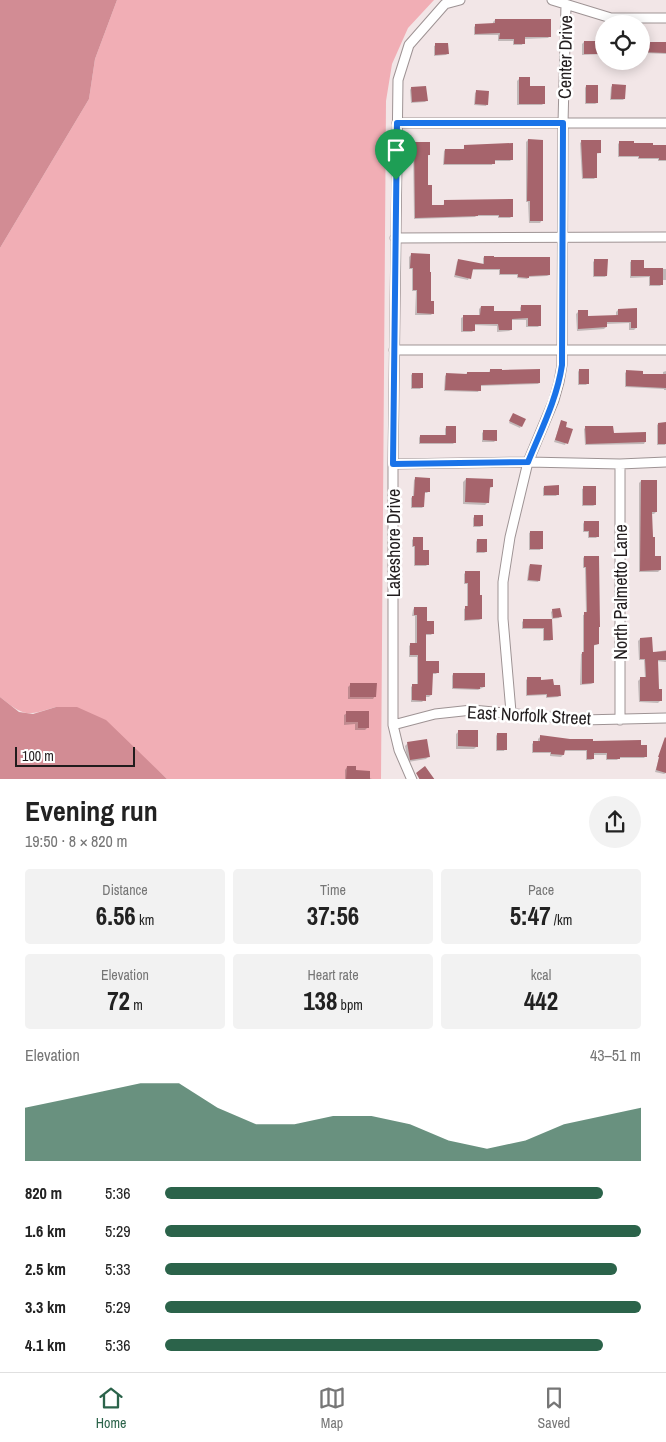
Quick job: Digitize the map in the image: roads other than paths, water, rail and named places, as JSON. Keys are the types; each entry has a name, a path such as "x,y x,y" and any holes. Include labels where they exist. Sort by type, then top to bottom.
{"street":[{"name":"Lakeshore Drive","path":"412,779 399,750 393,725 393,464 398,80 409,45 445,4 460,0"},
{"path":"552,0 612,18 666,18"},
{"name":"Center Drive","path":"510,712 503,619 503,582 510,536 528,462 554,400 562,365 563,123 566,5"},
{"path":"397,123 666,123"},
{"path":"395,238 666,237"},
{"path":"394,350 666,350"},
{"path":"393,464 528,462 620,464 666,462"},
{"name":"North Palmetto Lane","path":"620,464 620,720"},
{"name":"East Norfolk Street","path":"393,725 435,714 472,710 582,720 666,718"}]}
